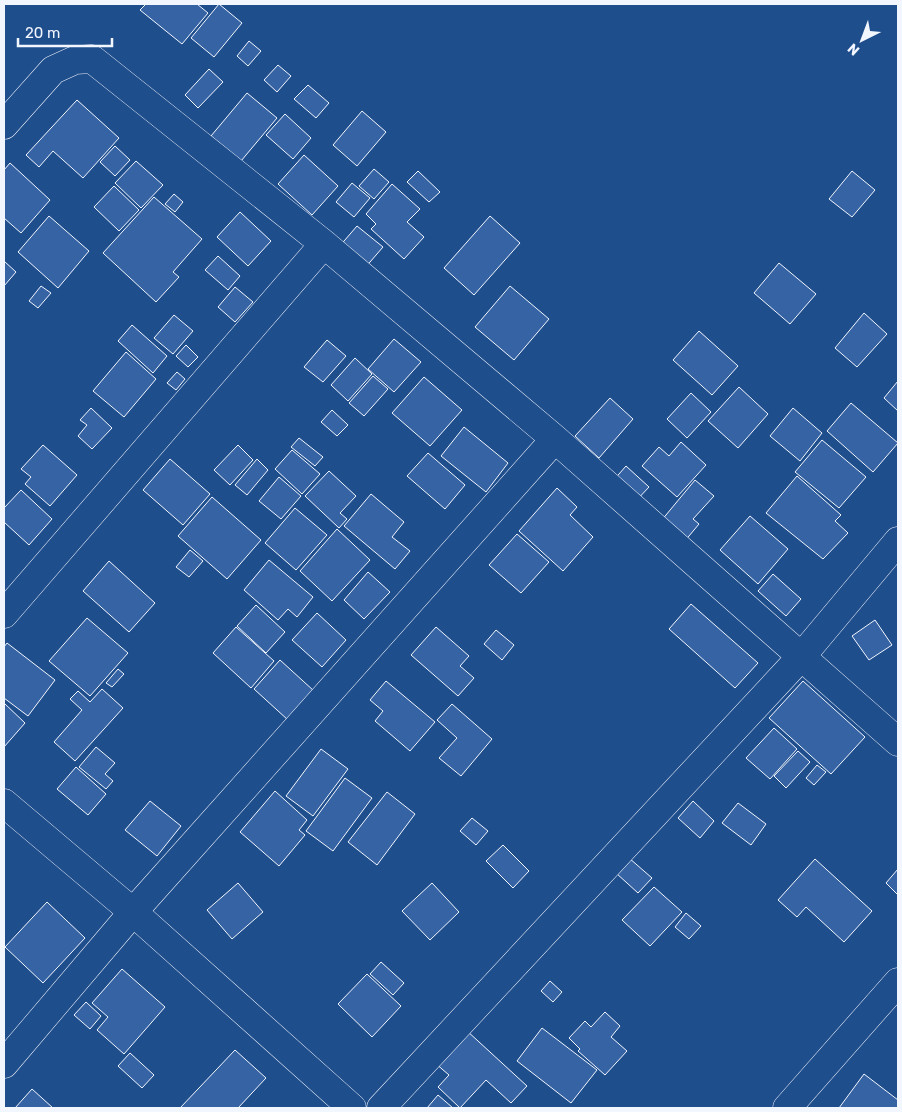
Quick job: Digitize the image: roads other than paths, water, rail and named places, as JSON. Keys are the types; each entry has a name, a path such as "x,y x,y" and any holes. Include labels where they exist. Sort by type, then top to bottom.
{"street":[{"path":"4,125 54,70 75,60 92,59 324,244 555,439 898,742"},
{"path":"4,614 324,244"},
{"path":"4,1064 133,912 555,439"},
{"path":"382,1108 801,657 898,541"},
{"path":"4,803 133,912 352,1108"},
{"path":"787,1108 898,982"}]}
